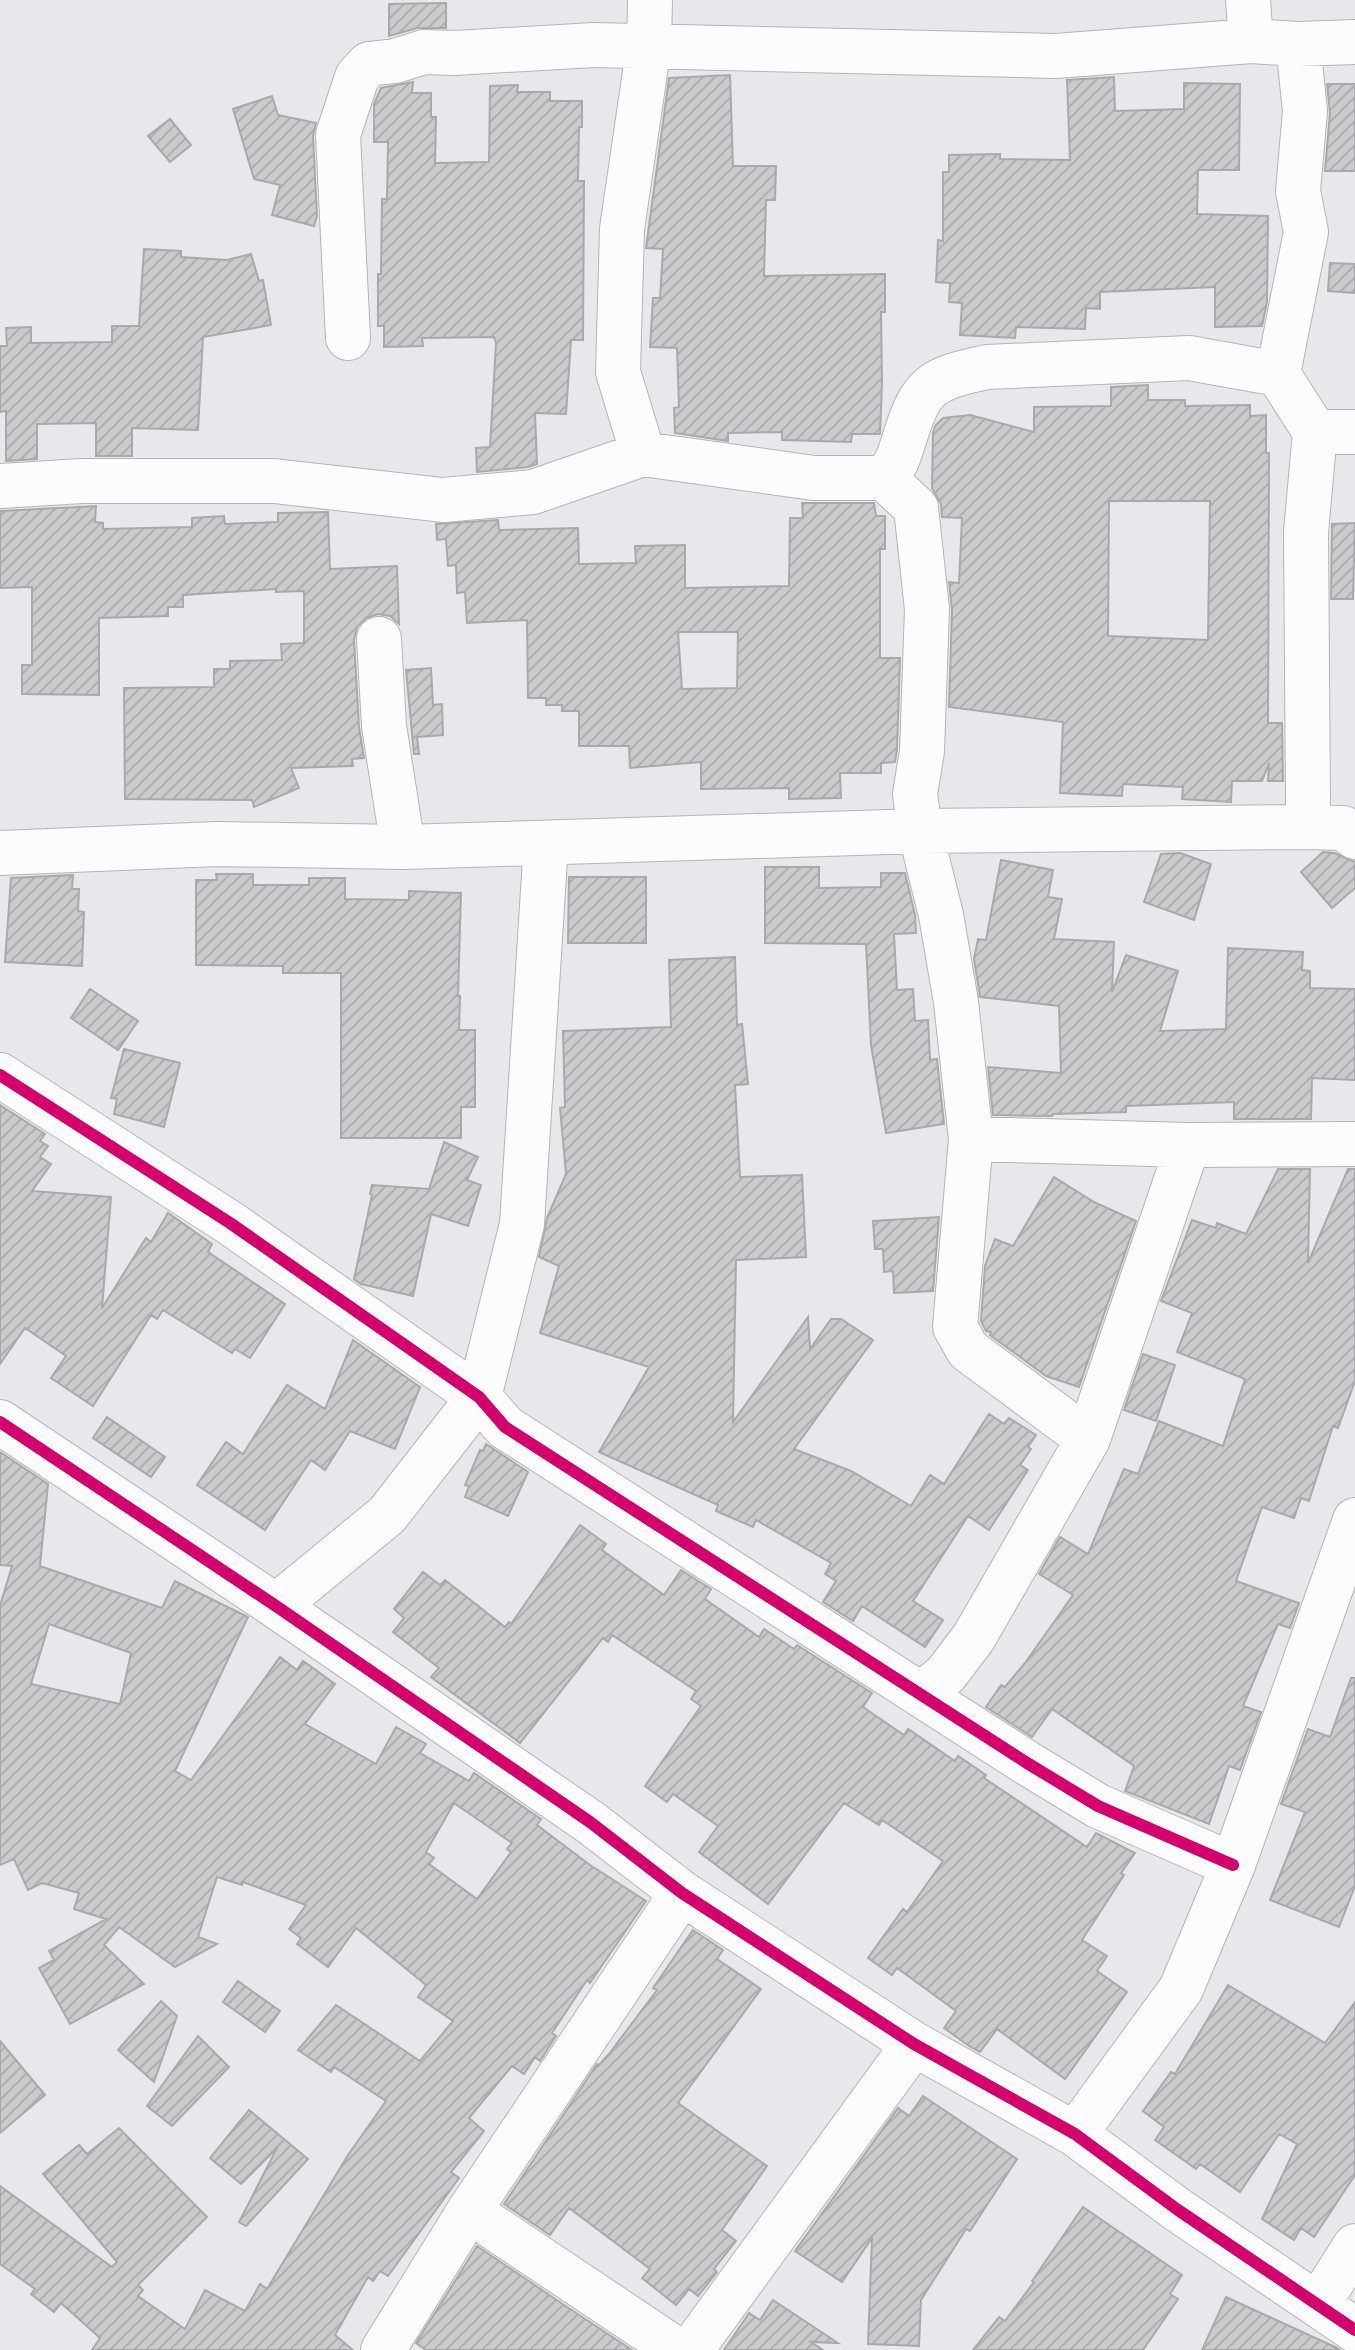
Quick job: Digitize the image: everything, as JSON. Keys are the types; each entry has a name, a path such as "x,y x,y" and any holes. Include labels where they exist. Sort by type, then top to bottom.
{"street":[{"path":"643,454 618,372 622,229 649,45 650,0"},
{"path":"348,338 338,135 357,77 369,64 395,61 424,52 649,45 1056,56 1250,21 1298,44 1355,42"},
{"path":"1278,374 1306,232 1298,191 1305,111 1298,44"},
{"path":"0,486 82,481 274,481 443,500 533,492 643,454 814,478 884,478 895,468 914,408 928,387 954,374 987,367 1189,358 1278,374 1335,432 1306,532 1306,827"},
{"path":"884,478 916,508 925,594 922,751 915,794 956,1002 971,1139 955,1327 968,1350 1088,1439"},
{"path":"379,639 384,726 403,847"},
{"path":"0,853 217,844 403,847 920,831 1306,827 1343,828 1355,837"},
{"path":"276,1606 387,1515 479,1397 522,1224 546,843"},
{"path":"0,1075 230,1223 479,1397 505,1427 921,1695 1098,1806 1233,1865"},
{"path":"971,1139 1188,1145 1355,1144"},
{"path":"921,1695 946,1674 974,1637 1088,1439 1188,1145"},
{"path":"0,1422 276,1606 590,1822 682,1893 914,2044 1075,2134 1178,2210 1355,2330"},
{"path":"1075,2134 1181,1989 1342,1601 1355,1520"},
{"path":"383,2350 469,2211 682,1893"},
{"path":"691,2350 914,2044"},
{"path":"469,2211 677,2350"},
{"path":"1318,2304 1355,2246"}],"building":[{"path":"446,3 446,28 417,28 389,36 389,4"},
{"path":"730,75 733,166 776,166 775,200 766,200 764,276 885,274 885,312 881,312 880,434 852,434 851,442 782,440 782,432 728,433 728,441 675,433 674,408 679,407 677,348 650,347 653,298 660,298 663,249 646,248 669,78"},
{"path":"1114,77 1115,111 1184,109 1184,83 1240,84 1239,170 1198,170 1197,214 1268,216 1267,302 1262,326 1215,327 1215,287 1100,292 1100,309 1086,308 1085,329 1016,327 1015,338 960,335 962,303 949,302 950,283 936,282 938,240 943,241 943,172 949,172 949,155 1000,154 1000,159 1070,160 1067,80"},
{"path":"413,82 412,93 431,93 431,117 436,117 435,163 489,162 490,86 518,85 517,92 550,92 550,101 582,101 578,181 584,181 583,340 571,340 566,414 535,413 537,464 528,467 477,472 476,448 490,447 494,337 422,338 423,346 384,347 384,326 378,326 378,274 381,274 382,199 387,199 388,142 374,142 374,104 381,88"},
{"path":"1327,84 1355,84 1355,171 1325,171 1330,113"},
{"path":"272,96 278,115 316,123 313,136 317,216 314,226 272,215 280,185 254,179 233,109"},
{"path":"170,119 191,145 170,162 148,136"},
{"path":"144,249 181,251 181,257 227,260 251,254 259,281 263,280 271,325 203,337 198,430 132,428 132,456 96,456 96,423 37,424 37,459 6,461 6,411 0,412 0,346 7,346 6,328 31,327 31,343 112,342 112,326 139,326"},
{"path":"1330,263 1355,264 1355,293 1328,291"},
{"path":"1148,385 1148,400 1185,400 1185,406 1250,405 1250,416 1266,415 1266,453 1269,453 1268,723 1282,723 1283,781 1268,781 1269,763 1262,781 1232,781 1231,802 1182,799 1183,787 1123,784 1122,796 1060,793 1063,722 949,707 952,610 949,582 959,583 962,518 942,517 941,504 932,488 935,426 943,418 970,415 1034,432 1034,407 1111,406 1111,387","holes":["1109,501 1210,501 1208,640 1108,636"]},
{"path":"802,503 874,503 876,516 885,516 885,549 880,549 880,658 900,658 895,762 881,763 881,773 840,773 841,798 789,799 789,788 701,789 701,762 630,768 629,746 579,746 579,711 562,711 562,705 546,705 546,698 528,698 527,620 467,623 465,592 457,593 456,565 448,566 446,539 437,540 436,524 498,520 499,530 578,528 579,564 636,563 635,546 685,545 685,588 789,586 790,518 803,518","holes":["678,632 738,632 737,688 682,689"]},
{"path":"96,506 95,522 103,523 103,529 192,527 192,518 224,516 225,524 278,522 278,513 328,512 330,569 397,566 399,624 390,616 378,614 366,618 357,627 354,640 364,758 352,759 353,766 291,768 299,788 254,807 252,800 125,799 124,688 214,687 214,669 230,669 230,661 282,660 281,644 304,643 304,591 276,592 276,589 183,595 183,607 168,607 168,616 99,618 99,695 22,694 22,665 32,665 32,587 0,588 0,511"},
{"path":"1355,523 1353,599 1331,599 1332,524"},
{"path":"431,668 433,705 442,704 443,735 417,737 419,754 414,754 406,670"},
{"path":"1323,852 1355,862 1355,888 1332,908 1301,872"},
{"path":"1180,853 1211,864 1194,920 1144,902 1161,854"},
{"path":"1001,860 1053,870 1048,897 1062,899 1054,939 1114,942 1112,992 1126,955 1178,971 1160,1031 1226,1029 1228,948 1303,952 1302,970 1310,971 1310,988 1355,989 1355,1080 1312,1078 1311,1119 1234,1119 1234,1102 1126,1106 1126,1112 1052,1116 993,1115 988,1067 1061,1073 1059,1006 980,997 974,959 978,939 986,940"},
{"path":"765,867 819,867 819,888 881,887 881,873 905,873 916,933 894,934 897,990 913,989 915,1021 928,1020 930,1060 937,1059 944,1124 886,1133 871,1045 866,944 765,943"},
{"path":"216,874 253,874 253,885 309,885 309,878 345,878 345,899 409,900 409,891 461,893 459,1030 475,1030 475,1107 461,1107 461,1138 341,1138 341,973 283,973 283,966 196,965 196,880 217,880"},
{"path":"73,875 72,889 79,889 78,911 84,912 82,966 5,962 11,878"},
{"path":"569,877 646,877 646,943 568,943"},
{"path":"735,957 737,1025 742,1024 748,1084 735,1085 740,1177 802,1175 806,1257 736,1260 733,1422 808,1317 810,1349 831,1319 841,1319 873,1340 794,1449 851,1471 911,1506 930,1475 944,1484 989,1414 1004,1424 1009,1418 1036,1435 1020,1465 1028,1470 989,1530 968,1516 913,1601 943,1620 925,1647 862,1606 853,1621 823,1602 836,1581 825,1574 831,1563 756,1520 753,1527 716,1511 718,1505 599,1452 649,1367 540,1333 559,1266 539,1257 547,1218 566,1174 560,1108 565,1107 563,1031 671,1027 669,960"},
{"path":"90,989 138,1021 118,1050 71,1018"},
{"path":"124,1049 180,1063 164,1127 114,1114 117,1099 111,1098"},
{"path":"0,1105 45,1134 40,1141 48,1146 40,1157 51,1164 32,1191 111,1197 102,1308 146,1238 151,1242 168,1213 212,1244 208,1252 285,1304 250,1358 235,1349 232,1353 163,1310 157,1319 151,1315 93,1406 51,1378 66,1356 25,1328 0,1364"},
{"path":"444,1142 478,1157 467,1180 481,1185 468,1226 431,1214 413,1296 361,1284 354,1279 372,1185 429,1189"},
{"path":"1278,1169 1310,1169 1308,1263 1348,1169 1355,1169 1355,1381 1338,1428 1333,1426 1309,1501 1301,1498 1294,1518 1262,1507 1236,1581 1299,1603 1290,1628 1278,1624 1243,1706 1261,1712 1240,1770 1229,1766 1209,1824 1125,1791 1134,1766 1052,1709 1032,1737 986,1707 1001,1685 1005,1687 1025,1663 1073,1595 1039,1574 1060,1537 1088,1554 1124,1469 1138,1474 1159,1421 1223,1446 1245,1379 1177,1352 1192,1313 1161,1301 1192,1220 1216,1228 1217,1223 1246,1234"},
{"path":"1054,1177 1094,1202 1136,1221 1079,1387 1046,1376 990,1335 991,1332 986,1331 981,1321 985,1266 995,1239 1013,1246"},
{"path":"939,1217 933,1291 894,1293 893,1271 884,1272 883,1249 875,1249 873,1221"},
{"path":"353,1340 420,1387 395,1449 350,1431 325,1470 311,1460 265,1530 197,1485 226,1442 243,1454 287,1385 325,1409"},
{"path":"1143,1354 1175,1365 1156,1421 1124,1410"},
{"path":"107,1417 165,1457 151,1477 93,1438"},
{"path":"486,1444 528,1472 508,1516 465,1497 469,1486 465,1485 480,1450 483,1451"},
{"path":"0,1452 48,1484 40,1566 162,1608 175,1581 248,1617 175,1771 191,1780 280,1657 297,1670 303,1661 335,1684 305,1724 376,1764 396,1727 426,1744 420,1753 469,1781 474,1773 541,1819 537,1825 590,1865 646,1901 590,1983 587,1980 552,2033 556,2036 540,2061 535,2057 524,2074 512,2066 469,2118 484,2131 451,2172 459,2178 388,2276 380,2271 373,2281 368,2277 335,2335 353,2350 92,2350 100,2338 61,2303 54,2312 31,2294 35,2289 0,2264 0,2186 112,2267 117,2262 43,2174 79,2145 87,2154 119,2128 207,2217 138,2285 143,2290 138,2296 185,2329 205,2290 245,2311 260,2284 267,2289 348,2155 386,2101 334,2067 331,2072 298,2050 336,2005 420,2061 453,2021 418,1997 426,1985 356,1928 328,1967 297,1944 301,1938 289,1929 306,1905 243,1882 242,1885 217,1877 198,1937 217,1944 175,1967 119,1927 104,1945 144,1984 70,2024 39,1968 54,1960 49,1951 106,1919 74,1909 79,1893 42,1883 28,1890 14,1859 0,1865 0,1606 12,1566 0,1565","holes":["49,1624 131,1653 120,1704 31,1684","454,1803 512,1843 507,1849 511,1852 477,1899 429,1864 434,1858 426,1852"]},
{"path":"580,1525 606,1544 602,1550 664,1595 681,1570 711,1589 705,1599 759,1637 764,1629 794,1649 797,1645 872,1693 863,1707 904,1735 908,1729 955,1761 958,1756 986,1775 984,1778 1087,1847 1096,1833 1135,1853 1082,1940 1107,1956 1097,1971 1127,1992 1065,2079 997,2029 980,2052 969,2046 944,2028 956,2011 897,1968 892,1975 868,1958 903,1909 907,1912 943,1861 882,1820 879,1825 844,1803 768,1904 699,1852 718,1826 673,1794 667,1802 645,1786 701,1706 691,1699 696,1691 612,1635 608,1642 603,1638 520,1743 431,1677 439,1668 393,1632 404,1618 394,1609 423,1572 440,1585 445,1580 505,1627 509,1622 511,1624"},
{"path":"1351,1678 1355,1678 1355,1886 1339,1927 1270,1900 1305,1812 1281,1804 1308,1729 1330,1737"},
{"path":"693,1930 723,1950 717,1959 761,1989 678,2103 767,2166 722,2230 736,2241 714,2269 717,2272 698,2296 689,2289 676,2305 642,2278 650,2269 569,2208 550,2235 504,2204 597,2064 609,2054 657,1990 653,1988"},
{"path":"238,1981 280,2011 265,2032 223,2002"},
{"path":"1228,1985 1325,2043 1355,2002 1355,2175 1314,2237 1301,2228 1294,2240 1262,2219 1297,2144 1279,2134 1240,2192 1200,2164 1196,2169 1155,2140 1164,2127 1143,2111 1171,2072 1175,2074"},
{"path":"161,2001 177,2016 154,2082 118,2050"},
{"path":"198,2036 229,2067 172,2126 147,2106"},
{"path":"0,2041 45,2095 0,2133"},
{"path":"923,2096 1017,2159 970,2231 966,2229 921,2300 919,2346 868,2344 872,2238 842,2282 795,2251 898,2108 909,2116"},
{"path":"249,2110 308,2159 246,2226 239,2222 277,2148 241,2184 210,2158"},
{"path":"1083,2207 1182,2275 1170,2294 1178,2299 1143,2350 973,2350 999,2317 1005,2321"},
{"path":"477,2246 632,2350 426,2350 416,2343"},
{"path":"1226,2297 1337,2348 1340,2350 1202,2350"},
{"path":"773,2300 838,2343 811,2342 823,2350 724,2350 749,2313 760,2320"}],"cycle path":[{"path":"0,1075 230,1223 479,1397 505,1427 1027,1763 1098,1806 1233,1865"},
{"path":"0,1422 276,1606 590,1822 682,1893 914,2044 1075,2134 1178,2210 1355,2330"}]}
